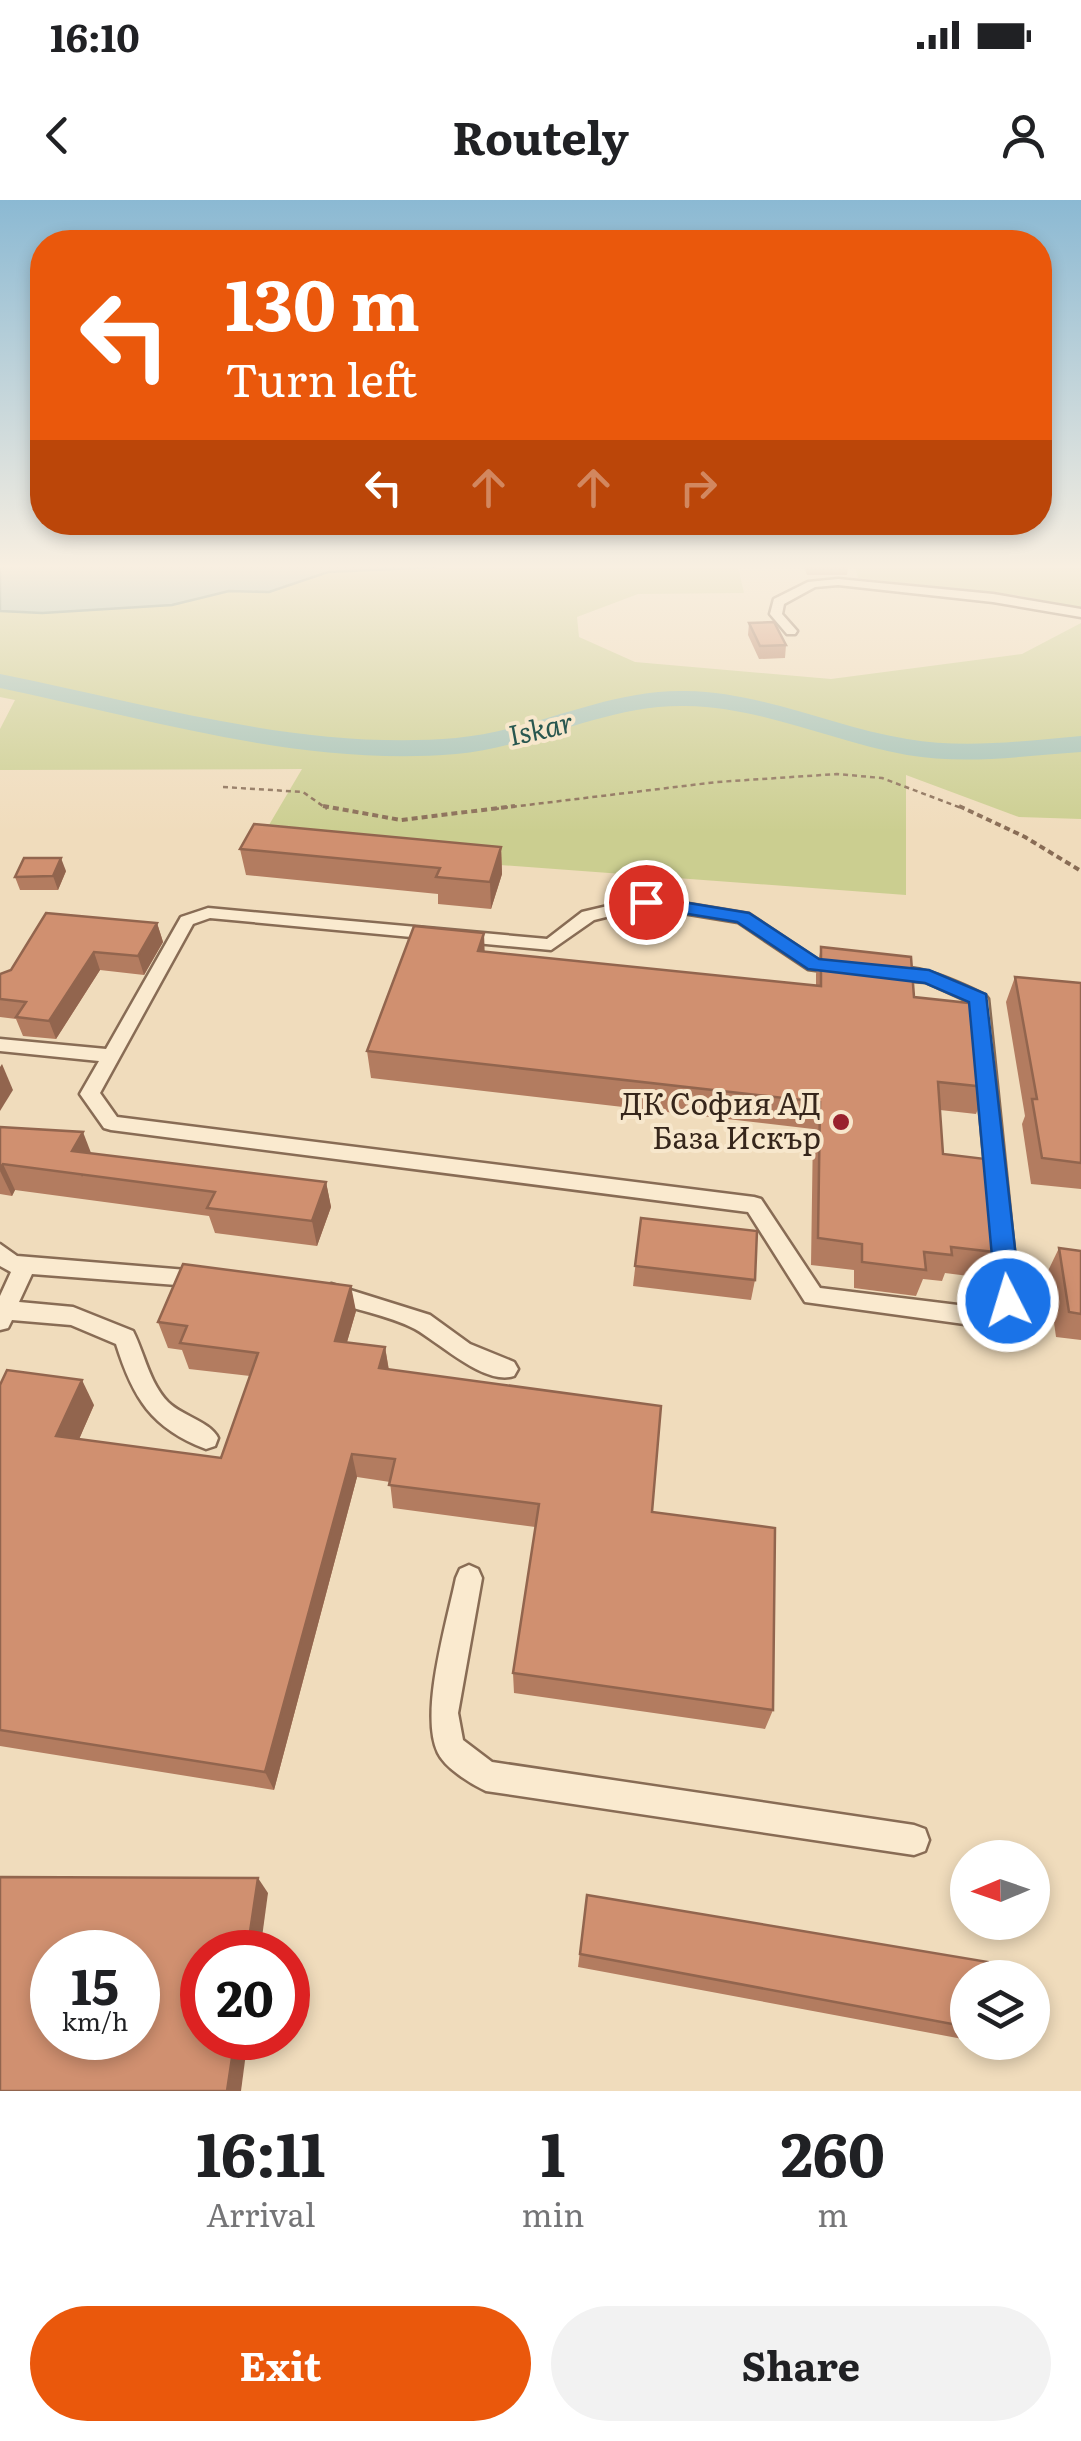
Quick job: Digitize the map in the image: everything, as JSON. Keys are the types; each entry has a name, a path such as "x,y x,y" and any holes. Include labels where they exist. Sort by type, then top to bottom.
{"lane":[{"path":"646,902 743,918 814,965 929,977 979,998 1008,1301 986,1318 812,1296 754,1205 111,1123 90,1094 111,1056 187,922 208,913 551,945 588,916 646,902"},
{"path":"0,1045 111,1056"},
{"path":"206,1438 172,1425 140,1385 125,1338 73,1316 2,1314 9,1264 234,1280"},
{"path":"305,1288 354,1297 422,1322 462,1351 506,1369"},
{"path":"469,1578 444,1713 450,1748 486,1776 914,1840"}],"path":[{"path":"223,787 302,792 330,810 401,820 717,782 837,774 882,778 928,792 1025,837 1081,871"}],"green space":[{"path":"0,655 620,655 635,662 831,679 1012,655 1081,655 1081,819 1019,817 906,775 906,895 256,847 302,769 0,770 0,729 15,700 0,697"}],"building":[{"path":"254,824 501,847 490,882 436,877 440,868 240,849"},
{"path":"24,858 61,858 53,876 15,877"},
{"path":"46,913 157,923 138,956 94,952 49,1021 16,1017 26,1002 0,999 0,974 11,970"},
{"name":"ДК София АД База Искър","path":"414,926 484,933 478,951 821,986 821,947 911,957 914,997 978,1004 986,1087 938,1082 943,1154 994,1160 1003,1253 951,1247 952,1255 924,1252 926,1270 862,1262 862,1244 818,1238 820,1102 367,1051"},
{"path":"1015,977 1081,983 1081,1163 1042,1158 1032,1099 1037,1099"},
{"path":"0,1127 83,1132 72,1151 326,1182 312,1221 207,1208 215,1192 3,1164 0,1169"},
{"path":"641,1218 757,1231 755,1280 635,1266"},
{"path":"1059,1248 1081,1251 1081,1314 1069,1312"},
{"path":"183,1264 351,1286 335,1341 385,1347 379,1368 661,1406 652,1512 775,1528 773,1710 513,1673 539,1504 389,1485 395,1459 352,1454 265,1772 0,1730 0,1385 7,1370 82,1380 56,1436 221,1458 258,1353 180,1343 187,1326 158,1322"},
{"path":"0,1877 258,1878 250,1930 180,1930 180,2060 232,2060 227,2091 0,2091"},
{"path":"587,1895 976,1960 950,1960 950,2024 580,1954"}],"waterway":[{"name":"Iskar","path":"0,681 226,729 340,745 456,746 629,704 685,698 739,704 929,750 994,751 1081,744"}],"place":[{"name":"ДК София АД База Искър","path":"841,1122"}],"route":[{"path":"646,902 743,918 814,965 929,977 979,998 1008,1301"}]}
